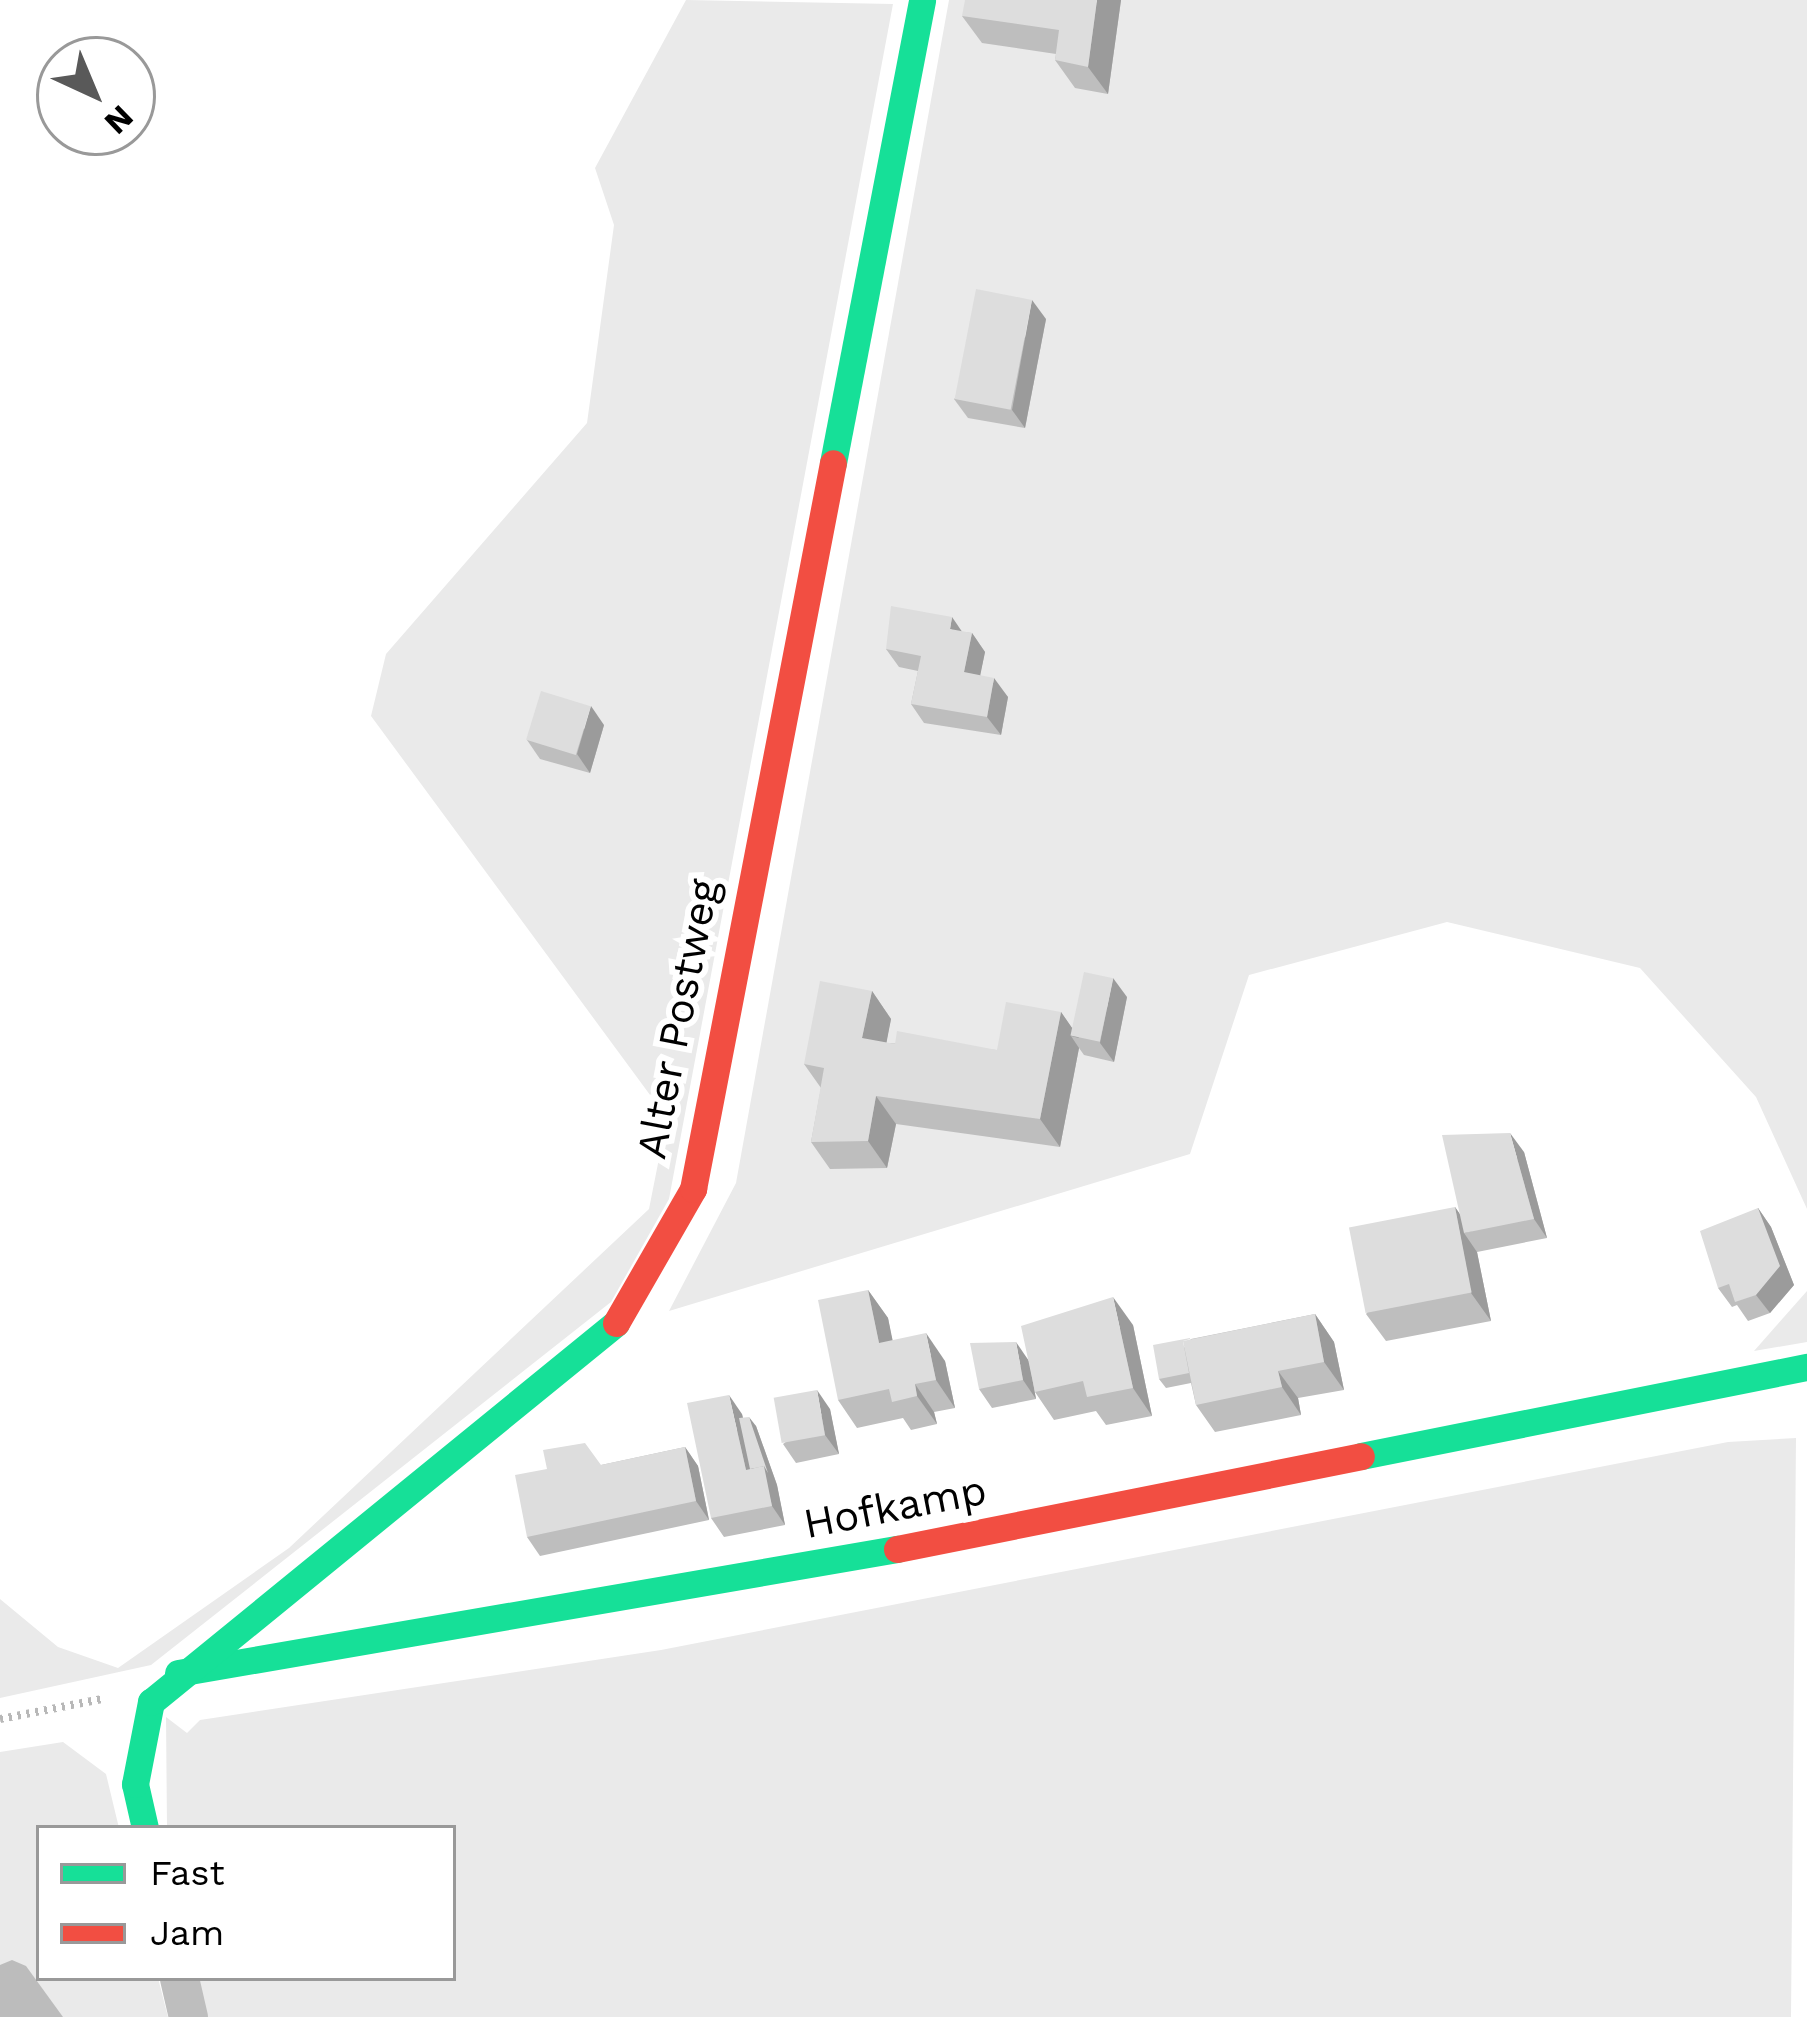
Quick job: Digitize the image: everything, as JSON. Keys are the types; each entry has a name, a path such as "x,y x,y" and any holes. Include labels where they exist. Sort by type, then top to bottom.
{"street":[{"name":"Alter Postweg","path":"144,1825 135,1784 151,1702 177,1673 495,1432 620,1320 693,1189 922,0"},
{"name":"Hofkamp","path":"177,1673 657,1597 1807,1367"},
{"path":"180,1981 188,2017"}],"path":[{"path":"0,1719 113,1696"}],"shaded area":[{"path":"686,0 893,4 669,1199 611,1302 151,1665 0,1698 0,1599 58,1647 118,1668 289,1548 649,1209 667,1118 371,716 386,654 587,423 614,225 595,168"},
{"path":"949,0 1807,0 1807,1209 1756,1097 1640,968 1447,922 1249,975 1190,1154 669,1311 736,1183"},
{"path":"1807,1291 1807,1342 1754,1351"},
{"path":"1796,1438 1791,2017 204,2017 197,1981 456,1981 456,1825 167,1825 166,1717 187,1733 200,1720 661,1650 1728,1442"},
{"path":"63,1742 106,1774 118,1825 36,1825 36,1981 159,1981 168,2017 0,2017 0,1752"},
{"path":"12,1960 26,1966 63,2017 0,2017 0,1965"}],"building":[{"path":"965,0 1097,0 1088,67 1055,60 1059,30 962,16"},
{"path":"976,289 1032,300 1011,410 955,399"},
{"path":"891,606 952,617 950,629 972,633 964,672 994,678 987,717 911,704 921,656 886,649"},
{"path":"541,691 591,706 576,755 526,740"},
{"path":"1084,972 1113,978 1100,1042 1070,1036"},
{"path":"820,981 872,991 862,1038 895,1044 897,1031 997,1050 1006,1002 1061,1012 1040,1119 876,1096 868,1141 811,1142 824,1068 804,1064"},
{"path":"1510,1133 1534,1219 1464,1233 1442,1135"},
{"path":"1455,1207 1472,1292 1366,1313 1349,1228"},
{"path":"1758,1208 1780,1266 1756,1295 1735,1302 1729,1284 1718,1288 1700,1231"},
{"path":"868,1290 879,1343 926,1333 936,1380 915,1384 917,1396 892,1402 889,1389 838,1400 818,1300"},
{"path":"1113,1297 1133,1388 1087,1397 1083,1381 1035,1392 1021,1326"},
{"path":"1315,1314 1324,1362 1278,1371 1282,1387 1196,1405 1183,1341"},
{"path":"1190,1338 1183,1341 1189,1373 1159,1379 1153,1345"},
{"path":"1016,1342 1023,1380 979,1389 970,1343"},
{"path":"817,1390 825,1435 782,1443 774,1398"},
{"path":"729,1395 746,1470 764,1466 772,1506 711,1518 687,1403"},
{"path":"749,1417 768,1473 764,1466 750,1469 739,1418"},
{"path":"585,1443 601,1465 685,1447 696,1501 527,1537 515,1475 547,1469 543,1450"}],"traffic: fast":[{"path":"833,463 922,0"},
{"path":"144,1825 135,1784 151,1702 616,1323"},
{"path":"1361,1456 1807,1367"},
{"path":"178,1673 897,1549"}],"traffic: jam":[{"path":"616,1323 693,1189 833,463"},
{"path":"897,1549 1361,1456"}]}
